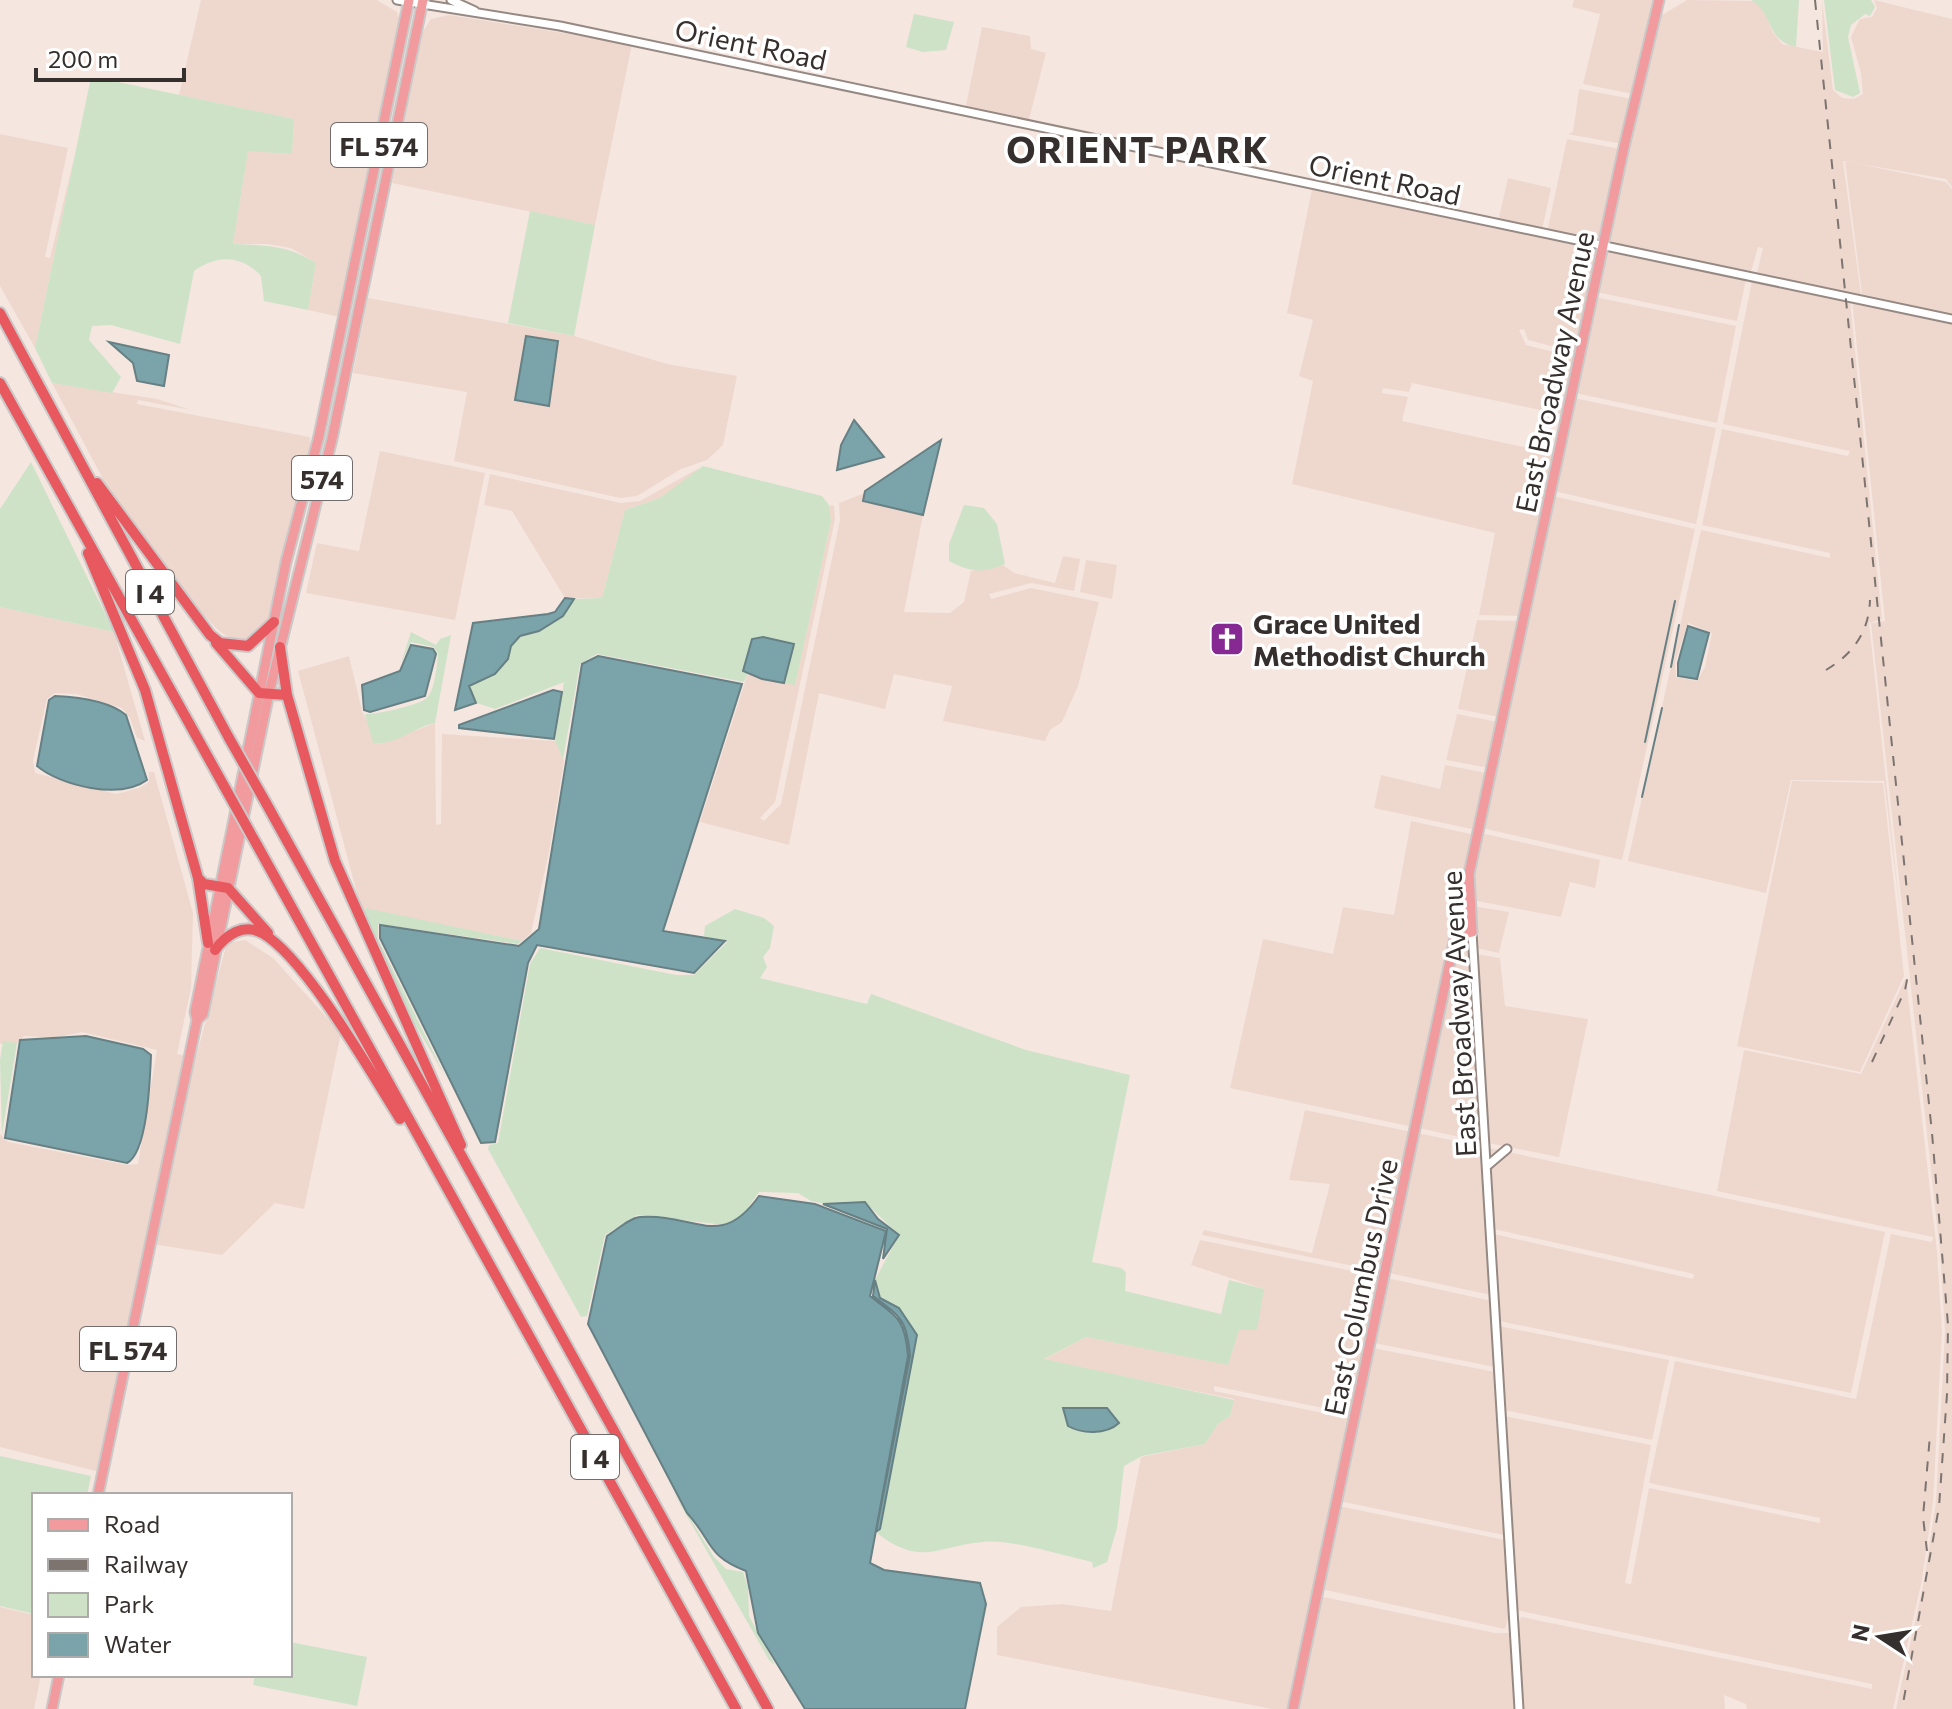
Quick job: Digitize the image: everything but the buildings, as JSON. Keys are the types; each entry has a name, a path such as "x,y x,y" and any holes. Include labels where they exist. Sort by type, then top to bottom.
{"highway":[{"name":"I 4","path":"0,313 229,738 768,1709"},
{"name":"I 4","path":"0,383 736,1709"},
{"path":"70,446 210,635 264,693 287,695"},
{"path":"87,543 89,559 136,665 198,878 212,947 231,933 249,929 261,932 297,967"},
{"path":"210,635 220,643 248,646 274,622"},
{"path":"280,647 287,695 335,861 459,1140 465,1162"},
{"path":"198,878 204,884 224,886 297,967 338,1021 455,1205"},
{"path":"741,1656 774,1709"}],"main road":[{"name":"East Broadway Avenue","path":"1472,932 1469,874 1603,246 1659,0"},
{"name":"FL 574","path":"264,693 274,622 350,291 408,1"},
{"name":"574","path":"197,1020 203,1014 212,947 264,693 280,647 332,439 422,3"},
{"path":"344,316 359,308 350,291"},
{"name":"East Columbus Drive","path":"1293,1709 1469,874"},
{"path":"1460,911 1470,902"},
{"path":"1454,947 1462,934 1472,932"},
{"name":"FL 574","path":"98,1493 197,1020"},
{"path":"52,1709 59,1677"}],"street":[{"name":"Orient Road","path":"397,0 560,26 1952,319"},
{"name":"Orient Road","path":"451,0 480,14"},
{"name":"East Broadway Avenue","path":"1472,932 1519,1709"},
{"path":"1487,1166 1507,1149"}],"shaded area":[{"path":"201,0 377,0 397,12 400,22 340,317 308,310 316,263 291,248 233,244 248,150 292,154 294,119 179,95"},
{"path":"1574,0 1656,0 1633,94 1583,84 1600,14 1572,7"},
{"path":"1687,0 1754,1 1766,13 1772,31 1782,44 1823,52 1822,0 1833,90 1842,98 1854,99 1863,94 1851,37 1860,19 1872,17 1877,8 1874,0 1952,19 1952,187 1946,179 1843,161 1861,295 1923,310 1756,277 1763,248 1758,247 1750,275 1606,244 1657,18"},
{"path":"449,15 632,44 595,225 392,183 422,33 431,19"},
{"path":"982,27 1030,36 1031,49 1046,53 1028,123 965,110"},
{"path":"1579,89 1632,99 1622,144 1568,134 1573,132"},
{"path":"0,134 68,148 45,257 50,258 76,150 35,348 0,286"},
{"path":"1567,139 1620,149 1600,243 1547,232"},
{"path":"1845,161 1946,182 1952,189 1952,315 1862,294"},
{"path":"1508,178 1551,188 1542,230 1498,222"},
{"path":"1312,189 1599,248 1578,353 1528,340 1524,329 1519,330 1526,345 1577,358 1564,415 1412,383 1409,392 1383,388 1382,393 1408,397 1402,421 1556,454 1523,616 1479,615 1495,533 1292,484 1313,381 1299,376 1313,320 1287,313"},
{"path":"1605,249 1746,280 1737,321 1596,292"},
{"path":"1752,281 1850,301 1882,619 1869,623 1901,920 1884,781 1791,780 1766,893 1628,861 1701,530 1830,558 1830,553 1702,525 1722,429 1848,456 1850,451 1723,424","holes":["1688,623 1712,633 1705,667 1697,681 1676,677 1675,663"]},
{"path":"1595,297 1736,326 1717,423 1575,393"},
{"path":"368,298 574,336 667,364 737,376 723,445 707,460 681,469 637,496 620,498 454,461 467,392 353,373"},
{"path":"1852,299 1952,324 1952,1709 1896,1709 1924,1581 1936,1502 1945,1331 1940,1252 1871,623 1885,621"},
{"path":"52,383 157,399 191,410 138,400 137,404 310,437 310,451 266,627 250,641 230,638 219,631 169,579 120,511"},
{"path":"1574,398 1716,428 1696,524 1554,491"},
{"path":"380,451 485,473 455,620 306,593 317,543 359,551"},
{"path":"699,468 680,487 660,498 625,510 602,598 565,598 512,511 484,505 490,474 621,503 640,501"},
{"path":"865,493 864,501 923,515 904,612 950,613 964,602 971,571 1003,565 1014,573 1055,583 1063,556 1080,559 1074,591 1031,583 989,594 991,599 1031,588 1099,602 1078,686 1062,722 1050,730 1045,741 943,721 952,686 894,674 885,709 819,693 789,845 700,822 748,673 795,684 831,521 829,506 834,505 835,519 775,802 760,818 764,821 781,804 840,520 839,503"},
{"path":"1553,496 1695,529 1622,860 1482,828"},
{"path":"1086,560 1117,565 1112,599 1080,592"},
{"path":"0,607 114,632 145,741 137,738 130,718 122,708 76,694 55,693 47,699 33,760 35,773 116,794 139,788 149,782 149,772 154,772 193,913 191,988 177,1054 186,1056 100,1472 0,1447 0,1134 8,1142 127,1165 138,1164 157,1050 82,1032 55,1038 24,1036 17,1043 0,1044"},
{"path":"1477,620 1522,621 1499,717 1458,709"},
{"path":"349,656 362,711 380,744 435,723 436,825 441,824 442,734 555,741 564,761 549,852 531,933 522,941 367,909 363,916 298,671"},
{"path":"1457,714 1498,722 1489,768 1446,760"},
{"path":"1445,765 1487,773 1476,830 1374,808 1381,775 1440,789"},
{"path":"1792,781 1883,783 1904,976 1860,1072 1737,1046"},
{"path":"1411,821 1475,835 1413,1127 1230,1088 1263,939 1333,954 1343,907 1394,915"},
{"path":"1481,833 1600,860 1595,888 1570,882 1561,917 1472,900"},
{"path":"1473,906 1509,912 1499,953 1476,948"},
{"path":"1469,935 1482,1142 1419,1128 1456,948 1462,938"},
{"path":"245,940 273,958 341,1033 304,1209 275,1203 222,1255 152,1244 192,1057 196,1057 227,943"},
{"path":"1476,954 1500,958 1505,1006 1588,1019 1559,1157 1488,1143"},
{"path":"1906,977 1937,1252 1942,1331 1933,1502 1922,1580 1893,1709 1747,1709 1746,1704 1724,1695 1725,1709 1523,1709 1517,1629 1521,1617 1872,1689 1872,1684 1516,1610 1504,1416 1651,1445 1625,1583 1631,1584 1649,1488 1820,1523 1820,1518 1649,1483 1675,1361 1856,1399 1891,1234 1932,1242 1933,1237 1717,1191 1744,1050 1861,1074"},
{"path":"1305,1110 1412,1132 1383,1272 1202,1235 1204,1230 1312,1253 1330,1184 1289,1180"},
{"path":"1418,1133 1483,1147 1491,1295 1389,1273"},
{"path":"1489,1148 1885,1232 1851,1393 1499,1321 1494,1234 1693,1279 1694,1274 1494,1229"},
{"path":"1200,1240 1382,1277 1353,1414 1214,1386 1214,1391 1352,1419 1290,1709 1272,1709 997,1655 997,1627 1021,1607 1062,1604 1111,1611 1141,1457 1205,1444 1218,1424 1230,1416 1234,1399 1043,1360 1086,1337 1228,1364 1239,1330 1264,1289 1191,1265"},
{"path":"1387,1278 1492,1301 1495,1367 1374,1343"},
{"path":"1499,1326 1669,1360 1652,1440 1504,1410"},
{"path":"1373,1348 1495,1372 1504,1535 1339,1501"},
{"path":"1338,1506 1505,1540 1510,1612 1505,1629 1321,1589"},
{"path":"1319,1596 1495,1633 1512,1633 1516,1709 1296,1709"},
{"path":"0,1607 32,1615 32,1677 41,1677 34,1709 0,1709"}],"green space":[{"path":"1751,0 1799,0 1796,47 1779,39 1759,6"},
{"path":"1824,0 1871,0 1875,7 1870,16 1865,14 1851,25 1848,37 1860,93 1853,97 1835,90"},
{"path":"914,14 954,22 946,50 923,52 906,47"},
{"path":"113,81 294,119 292,154 248,151 233,244 285,249 316,263 308,310 264,301 261,276 246,264 229,259 203,265 194,271 180,344 111,325 92,326 89,340 121,377 112,393 52,383 35,348 90,82"},
{"path":"530,211 595,225 574,336 508,323"},
{"path":"31,462 114,632 0,607 0,509"},
{"path":"703,466 822,496 829,505 831,521 795,685 784,683 794,644 744,671 748,673 744,682 597,654 580,664 563,759 555,741 564,682 495,709 474,702 469,686 495,673 508,659 511,646 520,636 539,631 563,616 574,599 602,598 625,510 660,498"},
{"path":"964,505 984,508 997,524 1005,564 976,570 949,561 949,544"},
{"path":"411,632 436,645 440,639 451,635 435,723 389,742 373,743 365,714 416,704 427,698 432,689 438,654 434,647 411,642 401,663"},
{"path":"366,908 522,941 518,944 378,924 378,939 445,1076 415,1024 363,916"},
{"path":"735,909 764,918 774,926 770,948 763,957 767,967 760,978 867,1004 871,994 1026,1050 1130,1075 1092,1262 1121,1268 1126,1272 1125,1291 1221,1314 1229,1280 1264,1289 1257,1330 1239,1330 1228,1365 1086,1337 1044,1359 1234,1400 1230,1416 1218,1424 1205,1444 1142,1456 1124,1466 1117,1528 1107,1562 1093,1568 1092,1562 1032,1547 994,1542 918,1552 906,1550 878,1534 917,1335 899,1308 880,1298 875,1280 899,1235 865,1202 836,1206 811,1201 798,1193 759,1192 742,1216 725,1225 637,1215 605,1235 587,1316 581,1317 488,1149 489,1145 498,1143 530,964 540,948 676,975 694,975 727,942 704,936 705,926","holes":["1106,1408 1119,1423 1098,1432 1077,1428 1064,1410"]},
{"path":"3,1041 17,1043 2,1134 0,1060"},
{"path":"0,1456 91,1476 87,1493 32,1493 32,1614 0,1606"},
{"path":"671,1488 714,1557 726,1569 743,1572 748,1587 749,1616 775,1665 769,1660"},
{"path":"292,1642 367,1657 357,1706 253,1685 255,1677 292,1677"}],"water":[{"path":"526,336 558,341 549,406 515,400"},
{"path":"109,342 169,355 164,386 137,381 133,363"},
{"path":"854,420 884,457 837,470 841,445"},
{"path":"941,440 923,515 863,501 865,491"},
{"path":"565,598 574,599 563,616 539,631 520,636 511,646 508,659 495,674 469,686 476,703 455,710 473,623 548,614 555,612"},
{"path":"1688,626 1709,633 1697,679 1678,676 1678,663"},
{"path":"763,637 794,644 784,683 743,671 752,639"},
{"path":"411,645 433,649 436,654 425,696 370,712 364,710 362,685 400,671"},
{"path":"598,656 742,684 663,931 725,941 694,973 537,945 528,963 495,1142 481,1143 380,938 380,925 519,946 539,929 582,664"},
{"path":"553,690 562,692 554,739 459,728 459,725"},
{"path":"55,696 101,703 126,715 147,780 122,789 91,788 61,779 37,766 49,700"},
{"path":"86,1036 143,1049 151,1055 144,1130 134,1156 127,1163 5,1138 20,1040"},
{"path":"759,1196 815,1204 886,1231 870,1296 898,1320 905,1334 908,1356 870,1563 884,1570 980,1583 986,1604 965,1709 805,1709 758,1633 746,1571 724,1560 687,1513 588,1324 607,1236 640,1217 719,1226 745,1213"},
{"path":"865,1202 878,1219 899,1235 883,1259 887,1229 823,1204"},
{"path":"875,1280 880,1298 899,1308 917,1335 880,1529 876,1532 910,1356 907,1334 901,1320 873,1296"},
{"path":"1063,1408 1107,1408 1119,1423 1101,1431 1080,1431 1068,1426"}],"waterway":[{"path":"1645,742 1675,601"},
{"path":"1671,667 1679,625"},
{"path":"1642,797 1662,708"}],"railway":[{"path":"1815,0 1932,1133 1948,1325 1947,1394 1939,1507 1902,1709"},
{"path":"1826,670 1844,657 1858,641 1869,612 1870,600"},
{"path":"1872,1062 1905,990 1909,970"},
{"path":"1927,1551 1923,1517 1930,1435"}],"place":[{"name":"Grace United Methodist Church","path":"1227,639"}],"district":[{"name":"ORIENT PARK","path":"1138,148"}]}
